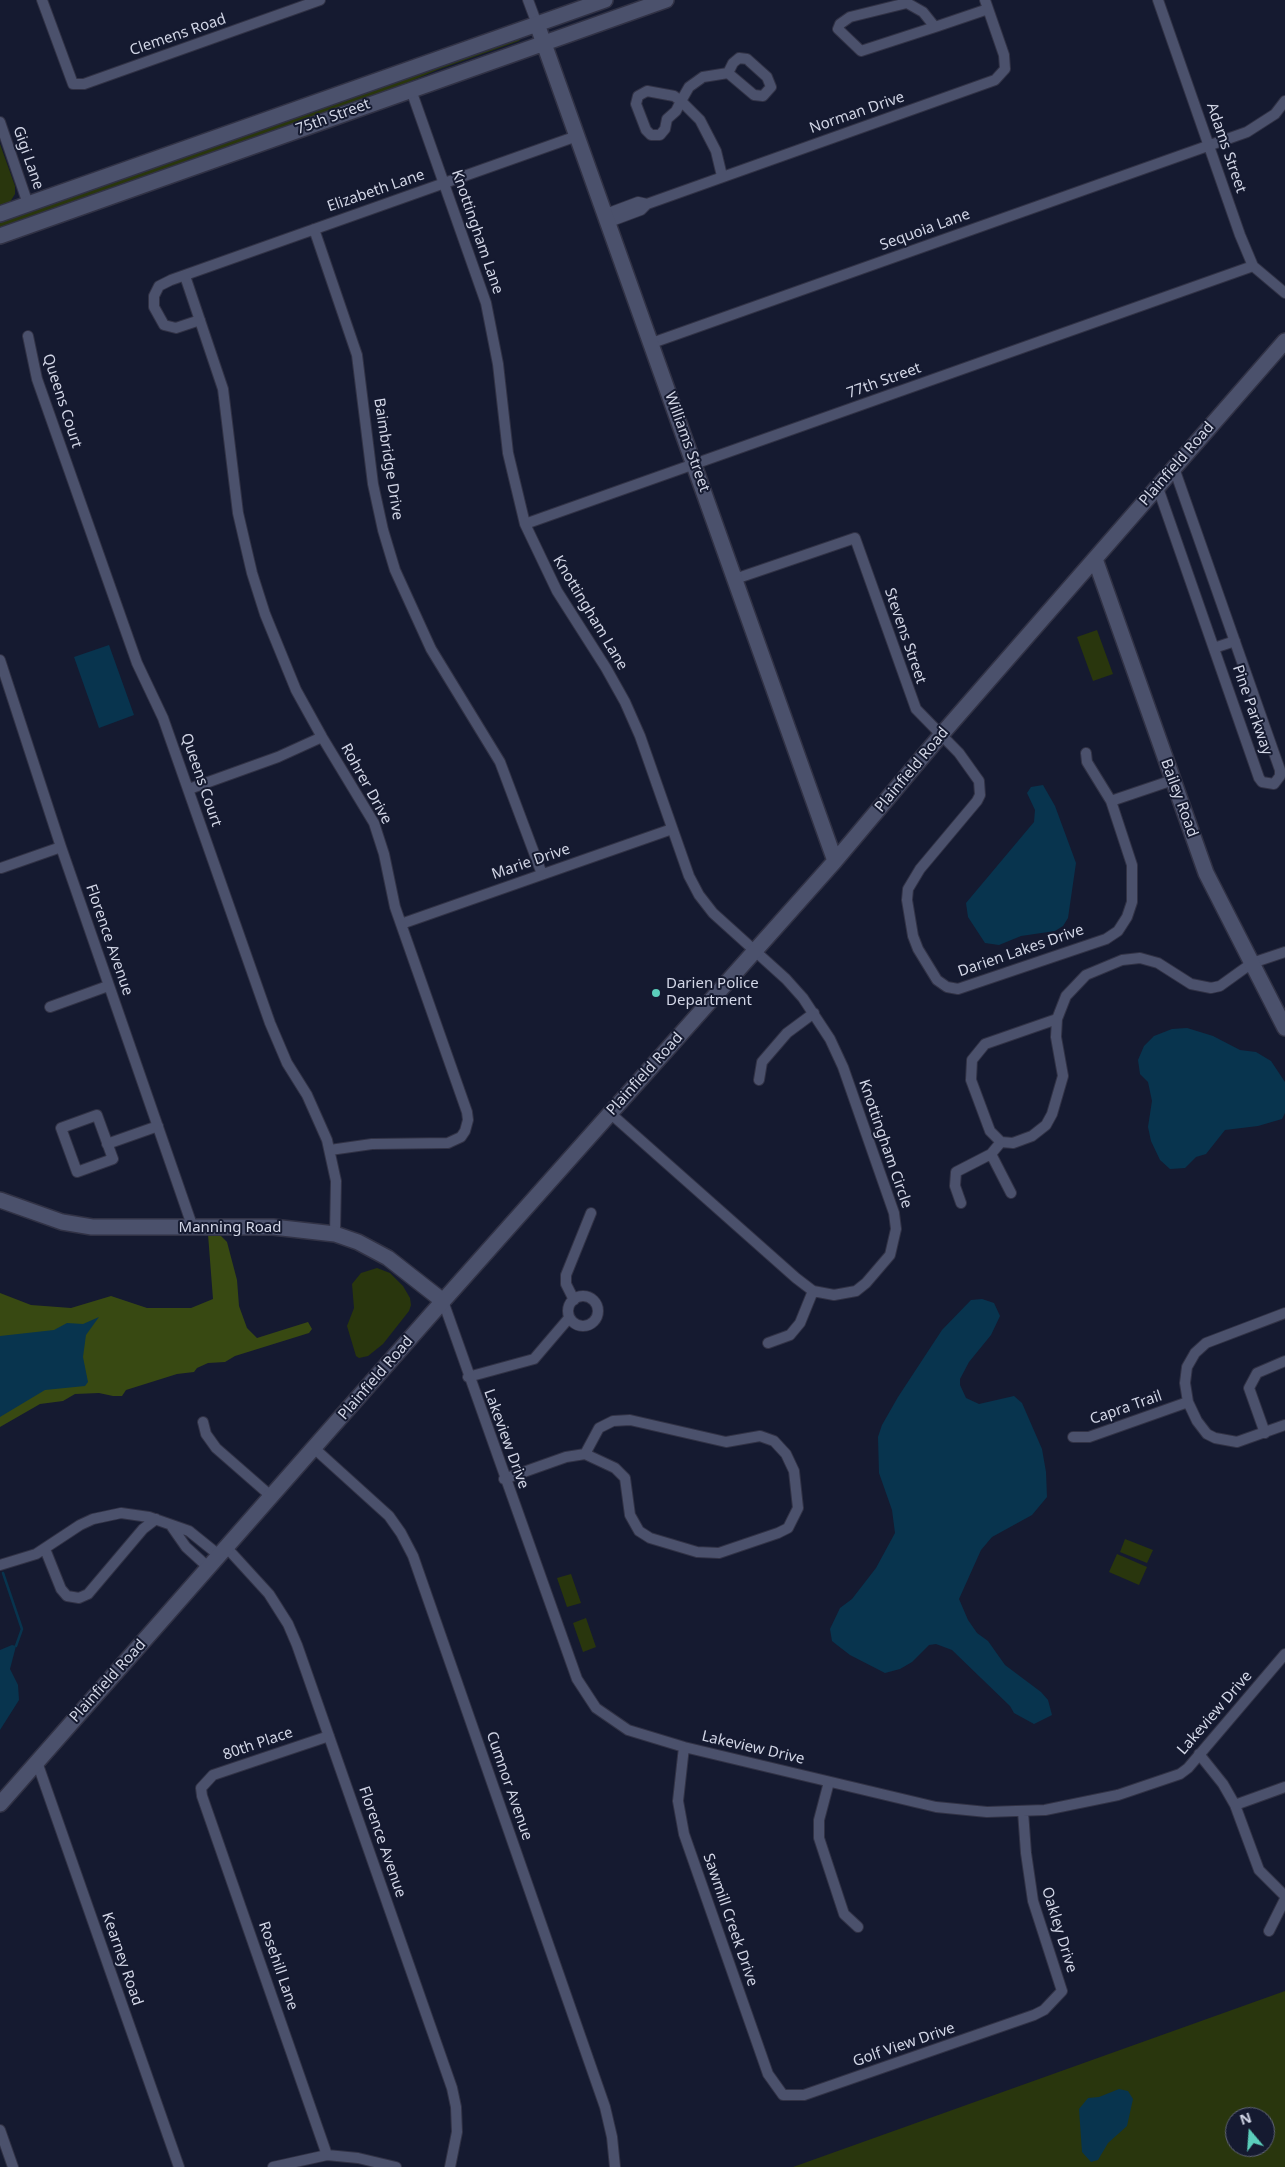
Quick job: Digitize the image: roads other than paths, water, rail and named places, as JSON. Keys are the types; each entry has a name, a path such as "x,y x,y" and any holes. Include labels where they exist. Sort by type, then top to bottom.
{"main road":[{"name":"75th Street","path":"0,214 604,0"},
{"name":"75th Street","path":"0,236 666,0"},
{"name":"Williams Street","path":"537,24 608,218 835,861"},
{"name":"Plainfield Road","path":"0,1804 443,1301 835,861 941,736 1285,341"},
{"name":"Bailey Road","path":"1095,559 1206,873 1285,1028"},
{"name":"Manning Road","path":"0,1200 73,1225 193,1228 273,1227 335,1234 358,1242 388,1258 443,1301"}],"street":[{"name":"Clemens Road","path":"42,0 73,84 84,84 320,0"},
{"path":"528,0 537,24"},
{"name":"Adams Street","path":"1158,0 1208,144 1254,266 1285,293"},
{"path":"935,27 923,12 907,2 850,17 840,24 838,29 861,51 935,27 986,4"},
{"name":"Norman Drive","path":"608,218 638,202 647,204 995,80 1005,69 1004,55 986,4"},
{"path":"722,176 716,151 700,120 681,101 674,96 646,91 638,96 636,104 646,130 651,135 660,135 665,129 667,119 676,110 681,101 689,87 703,77 728,73"},
{"name":"Knottingham Lane","path":"411,90 481,287 491,324 498,364 508,453 525,524 557,591 606,668 625,702 640,736 689,876 699,895 713,913 755,951"},
{"name":"Sequoia Lane","path":"652,343 1208,144 1247,132 1260,125 1285,101"},
{"name":"Gigi Lane","path":"0,122 28,204"},
{"name":"Elizabeth Lane","path":"185,276 577,136"},
{"name":"Baimbridge Drive","path":"314,229 357,355 373,484 383,530 396,570 431,649 500,762 542,874"},
{"name":"77th Street","path":"525,524 1254,266"},
{"path":"185,276 159,286 154,296 154,307 164,325 176,328 200,320"},
{"name":"Rohrer Drive","path":"185,276 223,389 234,493 252,573 279,651 322,737 374,823 401,924 467,1112 467,1126 461,1137 448,1143 372,1144 330,1150"},
{"name":"Queens Court","path":"28,336 37,379 137,663 163,718 270,1023 287,1064 307,1095 330,1150 337,1196 335,1234"},
{"name":"Pine Parkway","path":"1158,488 1260,778 1262,782 1274,784 1280,776 1280,770 1174,468"},
{"name":"Stevens Street","path":"736,580 855,538 911,699 916,709 941,736"},
{"path":"1214,648 1235,641"},
{"name":"Florence Avenue","path":"0,660 60,847 193,1228"},
{"name":"Darien Lakes Drive","path":"941,736 959,753 977,776 980,795 912,879 907,900 913,936 918,949 937,980 947,987 958,989 1106,939 1118,931 1127,917 1132,902 1132,864 1111,801 1088,762 1086,753"},
{"path":"189,789 278,758 322,737"},
{"path":"1111,801 1173,780"},
{"name":"Marie Drive","path":"401,924 672,828"},
{"path":"1,868 60,847"},
{"name":"Knottingham Circle","path":"610,1113 796,1278 813,1290 841,1295 861,1288 890,1255 896,1229 894,1213 843,1067 830,1039 814,1012 786,979 755,951"},
{"path":"1057,1020 985,1044 972,1060 971,1080 990,1131 1001,1142 1013,1143 1032,1136 1046,1125 1052,1114 1063,1076 1056,1037 1057,1020 1066,996 1078,981 1095,970 1122,960 1150,960 1191,984 1203,988 1220,986 1252,963 1285,952"},
{"path":"50,1007 108,986"},
{"path":"759,1080 762,1062 787,1033 814,1012"},
{"path":"97,1115 107,1144 113,1159 77,1172 61,1128 97,1115"},
{"path":"107,1144 158,1126"},
{"path":"961,1203 955,1186 956,1172 991,1154 1001,1142"},
{"path":"991,1154 1011,1193"},
{"path":"574,1300 566,1284 566,1275 591,1213"},
{"path":"768,1343 790,1335 800,1323 813,1290"},
{"path":"583,1296 592,1299 597,1307 597,1316 591,1324 577,1325 569,1318 568,1308 574,1300 583,1296"},
{"name":"Lakeview Drive","path":"443,1301 504,1479 571,1663 590,1702 604,1715 628,1730 684,1747 936,1807 987,1812 1060,1808 1118,1795 1180,1774 1285,1654"},
{"path":"1285,1313 1211,1339 1200,1348 1187,1367 1185,1383 1188,1402 1202,1428 1215,1438 1237,1442 1285,1425"},
{"path":"468,1377 534,1359 569,1318"},
{"path":"1265,1433 1249,1388 1257,1373 1285,1361"},
{"name":"Capra Trail","path":"1072,1437 1089,1437 1188,1402"},
{"path":"504,1479 566,1456 585,1454 614,1468 624,1478 630,1515 639,1531 650,1538 697,1552 719,1553 778,1533 788,1528 798,1508 797,1490 790,1460 781,1447 767,1438 750,1437 726,1442 621,1419 606,1423 598,1428 585,1454"},
{"path":"203,1422 206,1434 216,1448 272,1497"},
{"name":"Cumnor Avenue","path":"314,1449 389,1516 401,1533 413,1556 605,2107 612,2137 615,2167"},
{"name":"Florence Avenue","path":"0,1565 27,1558 45,1549 80,1525 106,1515 135,1514 156,1519 172,1527 189,1531 223,1552 270,1594 288,1624 452,2088 456,2107 457,2132 450,2167"},
{"path":"45,1549 61,1589 67,1596 79,1598 88,1594 143,1529 156,1519"},
{"path":"172,1527 186,1547 209,1568"},
{"name":"80th Place","path":"201,1788 213,1775 329,1736"},
{"name":"Sawmill Creek Drive","path":"684,1747 678,1801 684,1834 768,2074 783,2095"},
{"path":"1199,1754 1223,1784 1235,1805 1259,1870 1285,1898 1269,1931"},
{"name":"Kearney Road","path":"37,1762 179,2167"},
{"path":"829,1782 819,1820 818,1838 844,1914 858,1927"},
{"path":"1235,1805 1285,1787"},
{"name":"Rosehill Lane","path":"201,1788 328,2154"},
{"name":"Oakley Drive","path":"1023,1811 1026,1853 1033,1901 1062,1991 1044,2010 1034,2015"},
{"name":"Golf View Drive","path":"783,2095 804,2095 1034,2015"},
{"path":"0,2130 13,2167"},
{"path":"273,2167 328,2154 364,2159 396,2167"}],"water":[{"path":"109,645 134,715 99,728 74,657"},
{"path":"1043,785 1055,806 1076,863 1068,918 1063,926 1055,931 1021,936 999,945 985,943 968,917 966,903 1034,822 1035,810 1027,793 1031,787"},
{"path":"1187,1028 1213,1036 1240,1050 1256,1052 1271,1061 1285,1082 1285,1113 1282,1119 1258,1126 1225,1130 1206,1154 1196,1157 1185,1168 1170,1169 1160,1160 1151,1141 1148,1127 1152,1101 1148,1082 1140,1074 1138,1060 1144,1046 1154,1036 1172,1029"},
{"path":"982,1299 994,1303 1000,1316 991,1335 969,1362 960,1379 960,1385 966,1398 979,1404 1014,1396 1022,1403 1042,1449 1046,1472 1047,1497 1032,1515 992,1537 981,1550 959,1599 968,1620 977,1633 988,1641 1005,1665 1041,1692 1048,1700 1052,1715 1034,1724 1014,1713 1010,1706 952,1650 936,1644 929,1645 912,1662 900,1669 885,1673 850,1655 832,1641 830,1629 840,1608 852,1599 876,1568 895,1533 892,1510 879,1473 878,1437 882,1425 942,1330 971,1300"},
{"path":"99,1317 86,1335 83,1357 88,1382 85,1386 45,1390 0,1417 0,1336 54,1330 67,1323 83,1324"},
{"path":"12,1645 16,1646 10,1669 18,1685 19,1700 0,1730 0,1650"},
{"path":"1119,2089 1128,2091 1133,2099 1127,2126 1108,2143 1098,2160 1091,2162 1082,2152 1079,2109 1088,2098 1099,2097"}],"waterway":[{"path":"3,1573 22,1629 16,1646"}],"place":[{"name":"Darien Police Department","path":"656,993"}]}
